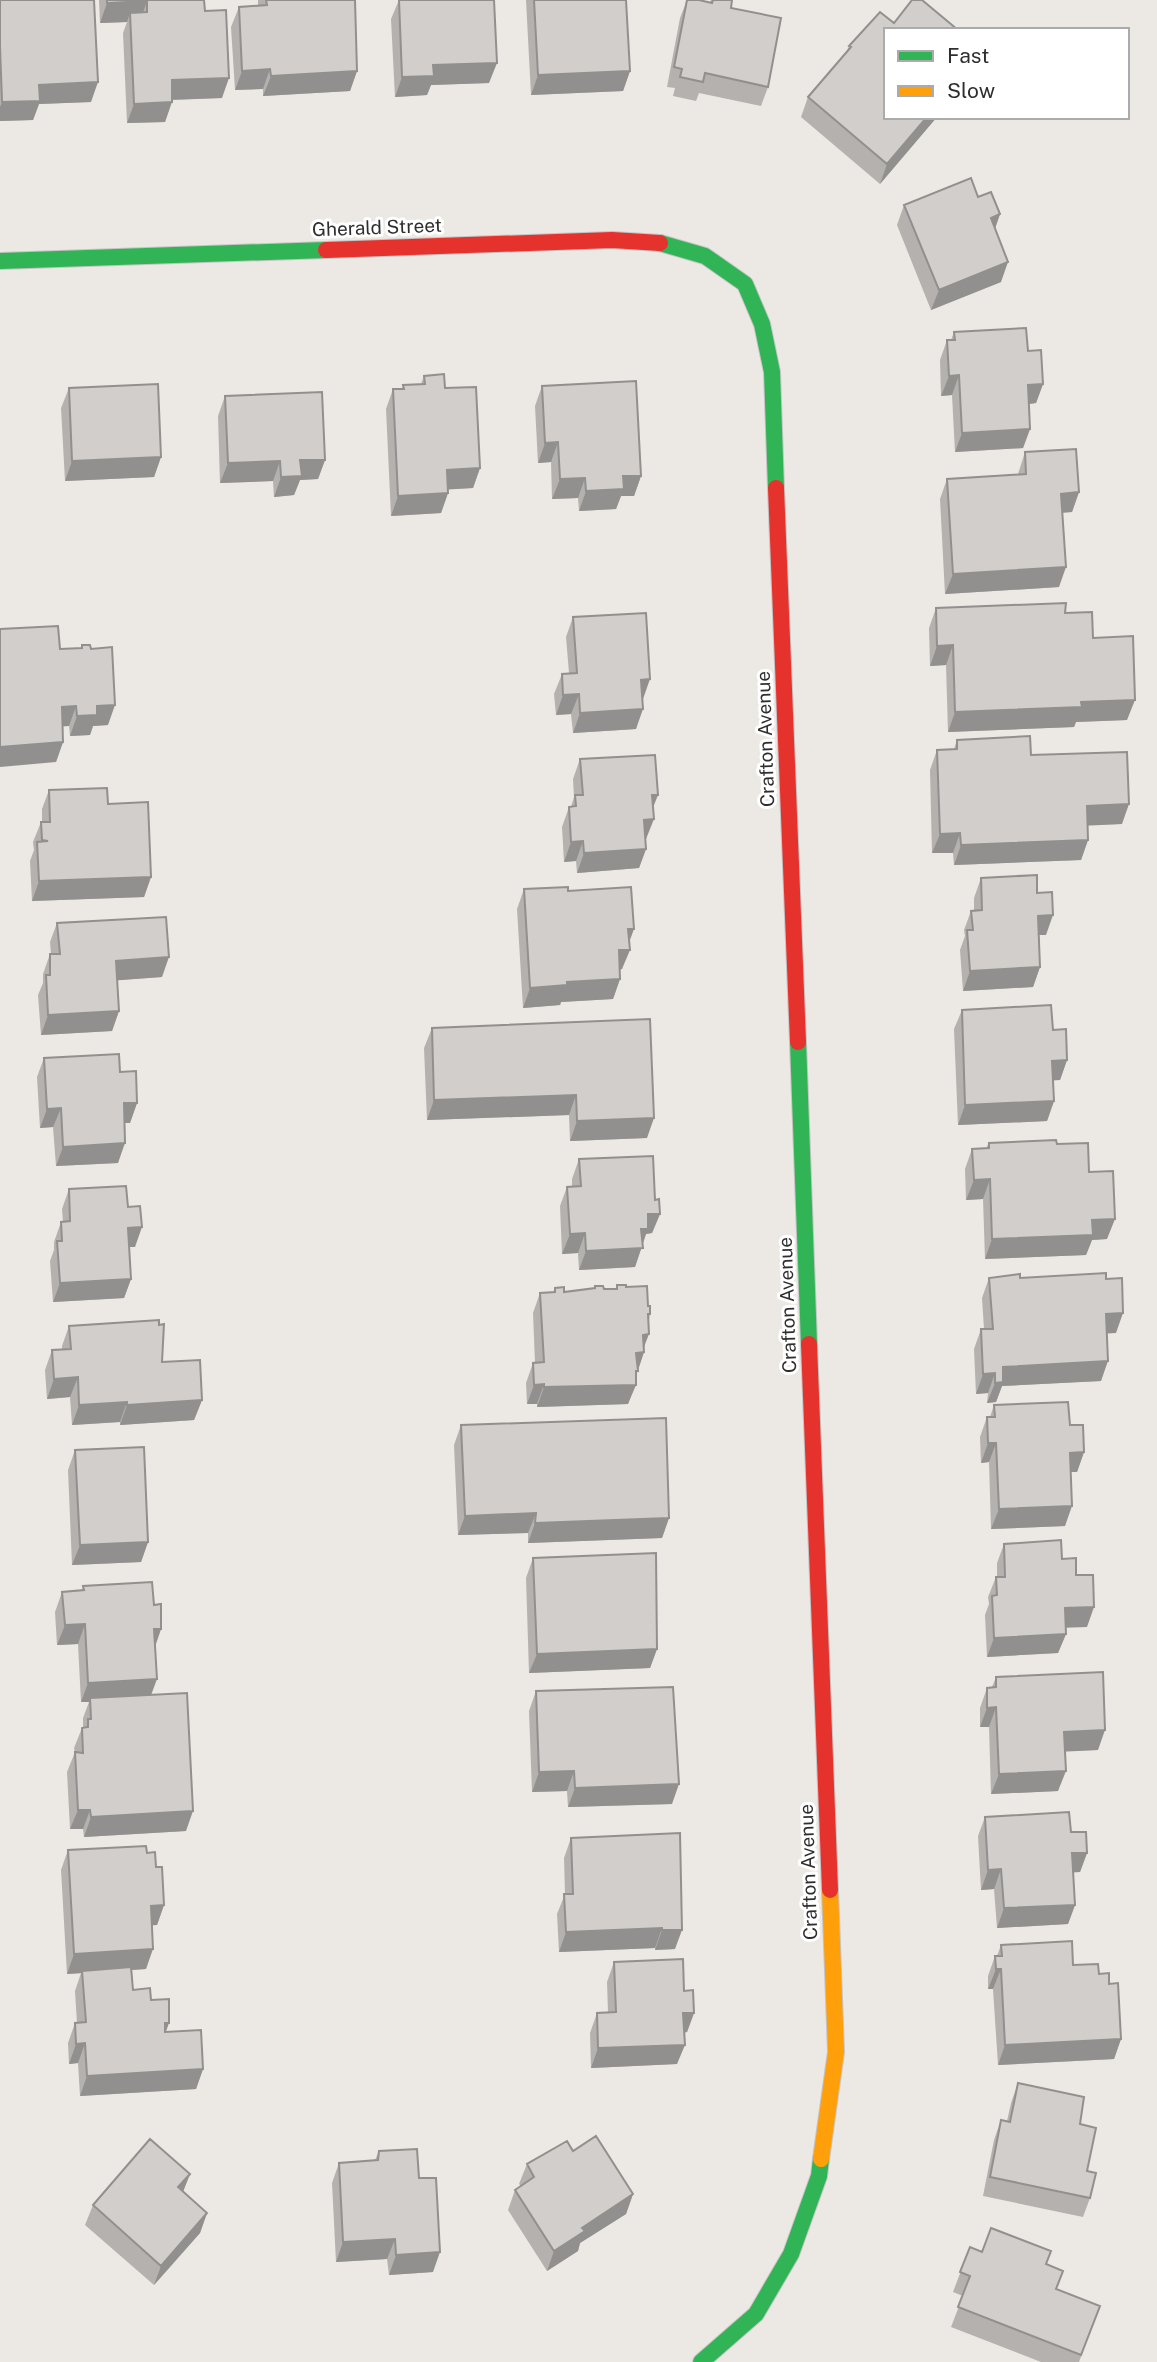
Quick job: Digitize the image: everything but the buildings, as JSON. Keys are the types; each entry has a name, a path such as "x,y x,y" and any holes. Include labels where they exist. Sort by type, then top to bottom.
{"street":[{"name":"Gherald Street","path":"0,261 612,240 662,243 705,257 745,284"},
{"name":"Crafton Avenue","path":"701,2362 756,2314 791,2254 819,2176 836,2052 772,372 762,324 745,284"}],"traffic: fast":[{"path":"660,243 705,256 745,284 762,324 772,372 776,488"},
{"path":"0,261 326,250"},
{"path":"798,1042 809,1344"},
{"path":"701,2362 756,2314 791,2254 819,2176 821,2159"}],"traffic: slow":[{"path":"821,2159 836,2052 830,1890"}],"traffic: jam":[{"path":"326,250 612,240 660,243"},
{"path":"776,488 798,1042"},
{"path":"809,1344 830,1890"}]}
